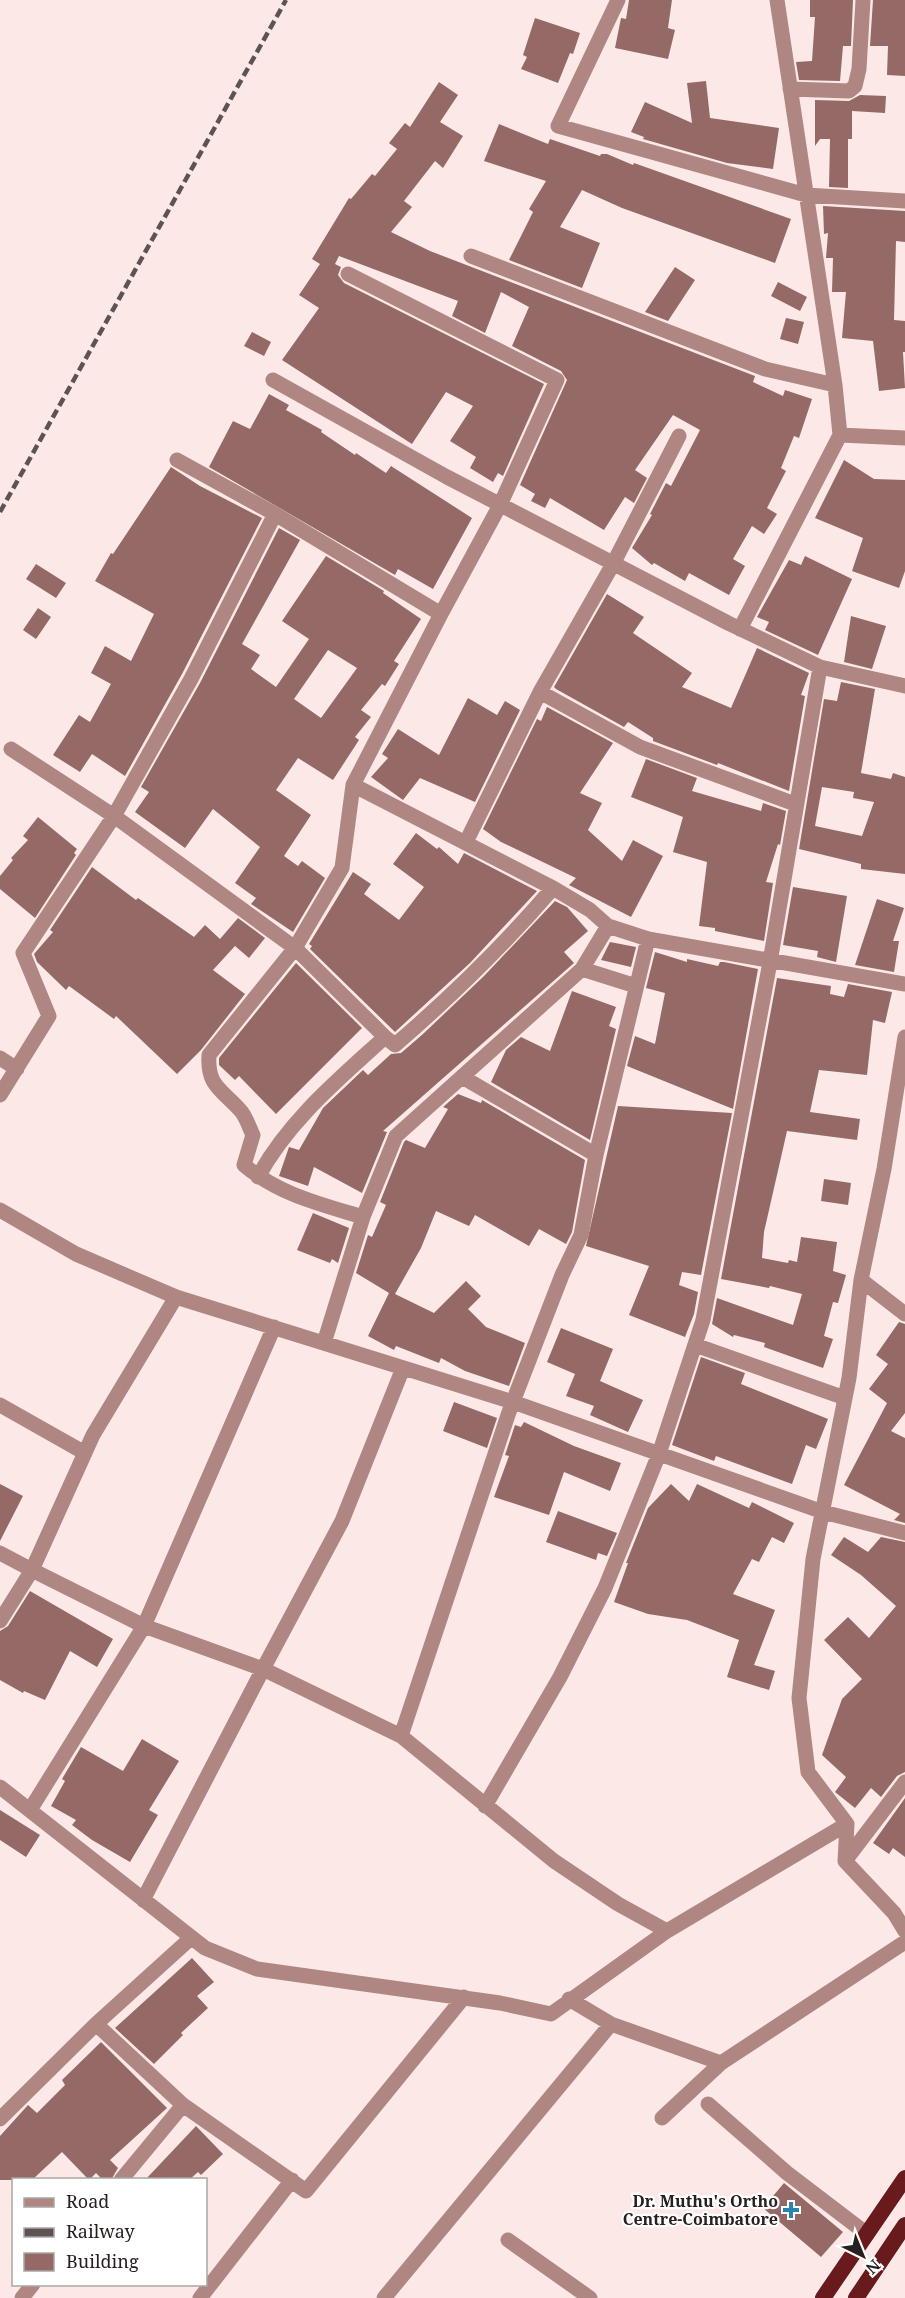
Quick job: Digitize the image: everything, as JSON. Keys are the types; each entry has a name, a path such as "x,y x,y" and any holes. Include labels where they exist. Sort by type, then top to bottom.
{"highway":[{"path":"823,2298 905,2178"},
{"path":"856,2298 905,2225"}],"street":[{"path":"618,0 558,126 806,195 905,201"},
{"path":"740,629 840,435 835,385 777,0"},
{"path":"790,89 849,91 855,86 859,69 863,0"},
{"path":"471,256 765,369 835,385"},
{"path":"348,274 557,380 500,505 353,785 342,868 295,948 234,1021 209,1055 208,1073 215,1086 242,1112 253,1135 244,1165 258,1177 291,1194 363,1217"},
{"path":"273,380 500,505 740,629 820,667 905,686"},
{"path":"840,435 905,438"},
{"path":"466,842 540,692 613,564 679,436"},
{"path":"177,460 275,514 441,614"},
{"path":"0,1095 18,1070 49,1016 23,953 114,816 191,678 275,514"},
{"path":"485,1806 560,1677 605,1588 659,1454 703,1320 770,962 820,667"},
{"path":"540,692 640,747 795,804"},
{"path":"11,749 114,816 295,948 395,1045 452,996 511,937 553,888"},
{"path":"353,785 553,888 590,910 608,926 648,939 905,984"},
{"path":"324,1343 363,1217 396,1137 582,969 608,926"},
{"path":"401,1736 513,1402 562,1275 581,1236 597,1155 648,939"},
{"path":"582,969 636,986"},
{"path":"258,1177 272,1151 330,1087 385,1036"},
{"path":"905,1037 884,1169 861,1280 845,1398 813,1558 799,1698 808,1772 847,1824 845,1861 894,1913 905,1931"},
{"path":"0,1058 18,1070"},
{"path":"464,1078 597,1155"},
{"path":"0,1210 76,1254 176,1297 513,1402 823,1512 905,1533"},
{"path":"861,1280 905,1314"},
{"path":"0,1621 32,1570 93,1435 176,1297"},
{"path":"30,1810 144,1626 274,1327"},
{"path":"695,1346 845,1398"},
{"path":"143,1900 342,1521 403,1368"},
{"path":"0,1405 85,1453"},
{"path":"0,1553 144,1626 263,1669 401,1736 554,1861 618,1904 667,1931"},
{"path":"845,1861 905,1782"},
{"path":"2,1793 30,1810 205,1948 257,1969 464,1997 550,2014 667,1931 847,1824"},
{"path":"2,2114 96,2024 191,1938"},
{"path":"662,2118 722,2063 905,1942"},
{"path":"96,2024 183,2105 306,2191 464,1997"},
{"path":"569,2000 611,2024 722,2063"},
{"path":"384,2298 611,2024"},
{"path":"708,2103 787,2173 867,2234"},
{"path":"123,2178 183,2105"},
{"path":"200,2298 292,2180"},
{"path":"508,2240 590,2298"},
{"path":"22,2298 31,2286"}],"building":[{"path":"629,0 672,0 668,28 675,30 668,59 615,48 621,18 626,19"},
{"path":"810,0 853,0 851,46 843,46 840,81 799,80 796,62 812,61 815,17 810,17"},
{"path":"873,0 905,0 905,76 887,75 888,46 870,46"},
{"path":"535,18 580,33 573,54 570,53 558,83 521,69 527,57 523,55"},
{"path":"706,81 710,118 779,128 773,169 727,163 643,139 644,137 631,132 645,102 692,123 687,83"},
{"path":"439,82 458,95 440,122 463,136 443,168 435,161 404,201 412,207 391,232 430,251 755,376 753,382 783,396 785,390 812,399 799,438 794,436 781,468 786,471 767,508 777,514 764,534 752,526 733,559 745,566 729,595 689,573 685,581 654,563 652,565 632,548 652,515 650,514 666,483 671,486 700,430 673,415 635,470 647,478 634,503 625,497 604,530 550,498 545,508 531,501 535,494 520,485 567,380 561,371 512,346 529,307 501,292 485,333 452,316 458,301 339,256 335,264 341,267 338,275 344,283 544,384 503,476 498,473 493,482 470,468 476,457 450,441 473,406 446,392 412,444 282,360 319,308 299,295 320,264 312,259 349,198 351,199 372,174 375,176 397,149 389,143 405,123 410,127"},
{"path":"860,95 886,96 885,113 852,111 852,139 848,139 848,188 829,187 830,139 820,139 815,146 815,100 849,101"},
{"path":"499,124 548,144 550,139 600,156 607,154 791,219 775,263 622,208 582,190 560,227 600,243 582,288 509,260 533,212 529,209 546,181 484,161"},
{"path":"823,206 905,211 905,242 896,241 894,320 905,321 905,352 903,352 905,388 879,391 873,341 842,338 846,292 832,292 833,258 826,258 828,233 824,234"},
{"path":"675,267 695,280 668,321 645,312"},
{"path":"778,282 807,297 800,311 771,296"},
{"path":"786,318 804,322 798,344 780,339"},
{"path":"252,332 271,342 264,356 244,346"},
{"path":"269,394 289,405 286,410 322,430 321,432 355,455 356,453 386,473 391,466 472,518 433,589 398,569 395,575 209,467 233,421 250,429"},
{"path":"844,460 874,479 905,480 905,571 899,588 852,571 863,538 815,518"},
{"path":"171,467 200,486 262,518 182,674 125,776 92,754 80,772 53,755 79,715 90,722 111,684 91,673 105,646 131,661 154,614 95,581 111,553 113,554"},
{"path":"279,528 300,540 242,644 260,655 251,669 276,687 309,639 282,621 326,556 384,591 383,593 421,619 394,661 399,664 385,686 382,684 361,710 371,717 355,737 359,740 333,780 298,758 276,790 311,815 284,856 298,866 302,861 325,878 293,932 251,904 256,898 235,883 260,847 213,809 185,848 135,812 149,792 141,787 200,683","holes":["328,650 357,668 321,718 294,699"]},
{"path":"805,556 852,579 818,655 765,630 769,622 757,617 789,560 801,565"},
{"path":"36,564 66,583 56,598 26,579"},
{"path":"607,594 644,617 633,633 692,673 682,687 731,708 757,648 809,673 801,695 805,696 789,791 653,741 653,738 628,722 624,727 554,687"},
{"path":"38,608 51,617 36,639 23,630"},
{"path":"851,616 886,626 872,669 844,662"},
{"path":"841,682 875,689 861,773 891,779 893,773 905,777 905,874 861,869 861,864 799,849 824,699 837,701","holes":["822,787 854,792 853,798 874,802 862,836 815,826"]},
{"path":"468,698 497,715 505,701 520,710 475,802 420,778 403,800 371,777 388,758 382,754 398,729 439,755"},
{"path":"547,707 613,743 580,793 602,803 588,830 622,861 633,840 663,856 631,917 569,885 576,878 501,842 483,829 537,719 541,721"},
{"path":"646,759 697,778 692,791 761,811 763,803 786,811 780,845 778,844 766,882 773,883 764,941 699,926 707,862 673,852 683,817 631,797"},
{"path":"38,817 77,849 74,853 76,855 35,918 0,889 0,876 13,860 11,858 28,840 23,836"},
{"path":"416,833 437,849 439,847 458,864 464,853 537,891 470,963 395,1032 310,949 312,946 309,944 353,872 371,884 364,894 399,920 424,887 393,864"},
{"path":"92,867 136,900 138,898 194,937 205,925 220,939 238,918 265,938 249,958 235,946 213,970 245,994 201,1050 177,1074 116,1016 114,1019 69,986 66,990 37,962 34,954 53,932 50,930"},
{"path":"793,887 847,896 836,962 817,957 818,951 783,945"},
{"path":"877,899 904,908 893,941 899,941 894,972 855,965"},
{"path":"555,901 567,907 588,931 564,952 574,963 383,1131 387,1132 362,1193 314,1167 308,1186 279,1176 289,1147 299,1150 323,1108 363,1070 368,1075 391,1054 401,1053 423,1034 484,976"},
{"path":"610,942 636,947 631,967 601,960"},
{"path":"655,952 687,962 687,959 718,966 720,962 724,962 758,969 733,1109 627,1066 635,1036 655,1044 665,993 646,988"},
{"path":"296,963 362,1028 276,1114 239,1076 235,1080 219,1065 219,1058"},
{"path":"777,978 831,986 830,994 844,997 848,984 892,992 885,1023 873,1020 867,1075 819,1070 810,1112 860,1119 857,1140 787,1131 764,1232 762,1258 788,1263 789,1260 797,1262 801,1237 837,1242 833,1271 846,1275 838,1303 833,1302 824,1336 833,1339 823,1368 764,1347 765,1343 734,1335 733,1337 712,1324 717,1298 793,1325 802,1294 770,1286 769,1288 721,1279"},
{"path":"572,991 616,1007 609,1026 616,1029 590,1140 491,1082 506,1050 521,1037 550,1051"},
{"path":"458,1094 481,1103 482,1100 585,1160 572,1232 566,1244 539,1229 529,1246 475,1215 469,1226 436,1211 421,1248 395,1294 434,1313 466,1281 481,1296 468,1309 486,1327 525,1343 509,1386 465,1371 441,1358 439,1363 396,1346 394,1350 368,1336 389,1293 356,1273 368,1235 372,1237 386,1205 380,1202 404,1142 406,1140 425,1148 448,1109 443,1107"},
{"path":"618,1106 732,1113 701,1275 682,1272 679,1285 698,1292 694,1314 685,1337 629,1315 649,1266 586,1246"},
{"path":"824,1179 851,1183 848,1205 821,1201"},
{"path":"313,1213 349,1228 338,1263 332,1259 330,1263 297,1250"},
{"path":"899,1322 905,1324 905,1413 891,1431 905,1438 905,1523 894,1520 900,1514 844,1485 887,1403 869,1389 888,1364 876,1355"},
{"path":"561,1328 613,1349 600,1381 643,1400 628,1432 590,1415 594,1406 566,1396 575,1374 547,1362"},
{"path":"701,1357 745,1373 741,1384 828,1419 816,1449 806,1445 792,1484 716,1456 714,1461 672,1445"},
{"path":"454,1402 497,1418 487,1448 443,1431"},
{"path":"524,1422 574,1446 621,1463 610,1491 564,1472 549,1515 494,1497 509,1456 505,1455 515,1425 521,1427"},
{"path":"0,1484 23,1496 0,1541"},
{"path":"671,1484 689,1501 697,1484 749,1508 752,1502 794,1523 784,1543 772,1537 759,1562 752,1559 733,1594 775,1610 754,1665 775,1671 769,1690 727,1677 739,1640 687,1620 648,1614 614,1602 628,1563 626,1563 648,1508"},
{"path":"558,1511 617,1533 607,1556 598,1553 596,1560 546,1542"},
{"path":"844,1537 868,1552 881,1537 905,1542 905,1772 897,1776 881,1797 871,1788 855,1808 835,1792 846,1777 822,1755 842,1699 862,1679 824,1640 848,1617 869,1638 896,1606 861,1575 831,1555"},
{"path":"30,1591 113,1639 97,1667 70,1651 45,1700 24,1691 23,1693 0,1680 0,1631 8,1626"},
{"path":"142,1739 179,1761 149,1810 158,1815 130,1862 92,1840 72,1825 76,1820 51,1806 65,1781 62,1779 81,1747 123,1771"},
{"path":"905,1798 905,1857 893,1848 889,1854 873,1843"},
{"path":"0,1810 40,1835 26,1857 0,1840"},
{"path":"192,1958 214,1982 197,1996 208,2008 181,2033 183,2035 154,2064 115,2028"},
{"path":"101,2042 167,2108 110,2160 118,2168 112,2178 101,2178 96,2173 91,2178 87,2178 62,2152 34,2178 0,2180 0,2136 28,2105 37,2113 65,2085 62,2080"},
{"path":"196,2126 223,2154 201,2175 198,2172 191,2178 147,2178"},
{"path":"784,2183 843,2232 821,2257 763,2208"}],"railway":[{"path":"0,512 286,0"}],"place":[{"name":"Dr. Muthu's Ortho Centre-Coimbatore","path":"791,2210"}]}
